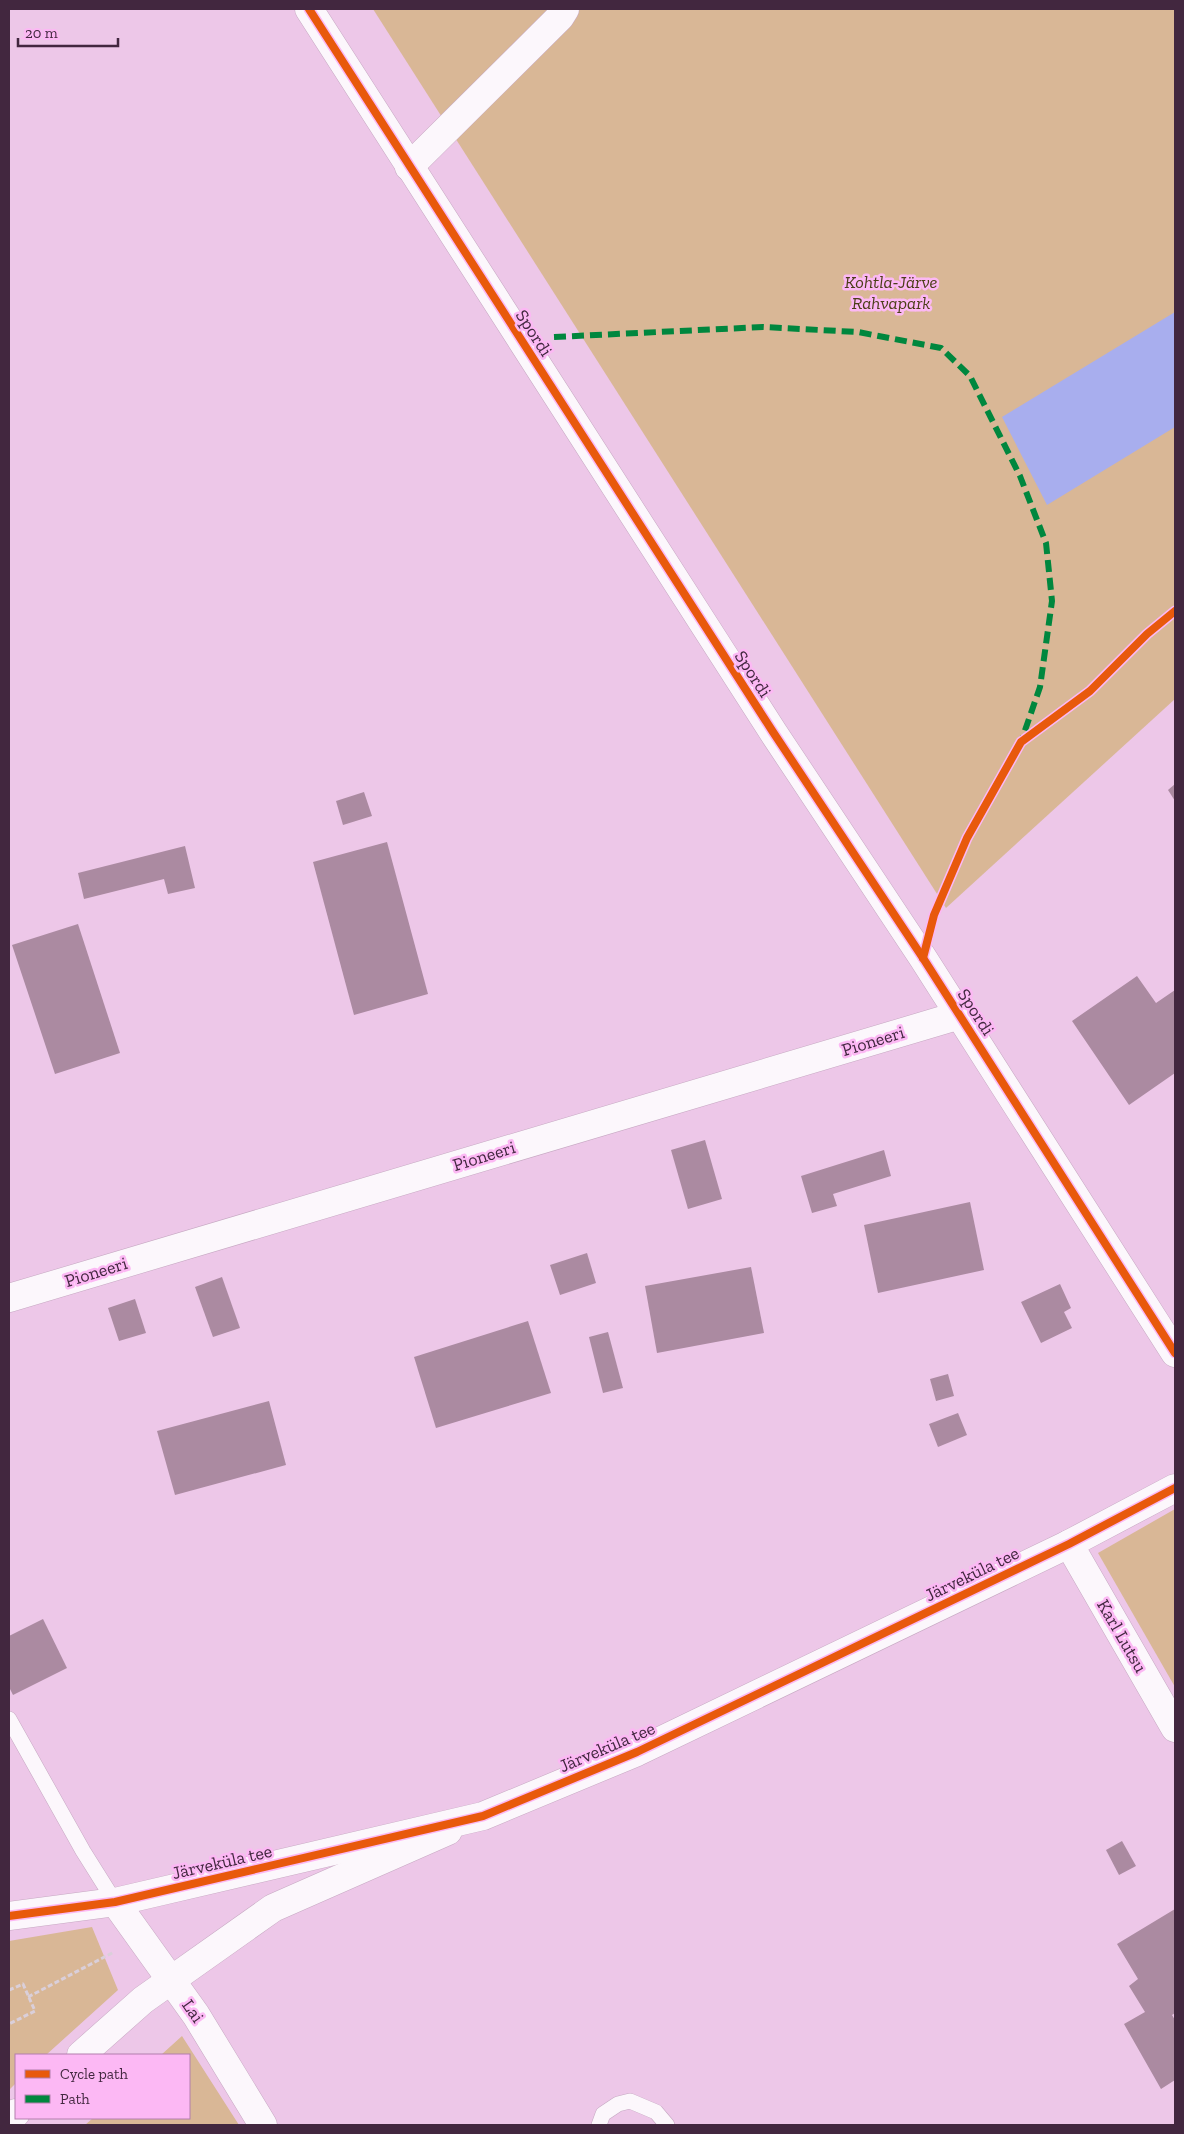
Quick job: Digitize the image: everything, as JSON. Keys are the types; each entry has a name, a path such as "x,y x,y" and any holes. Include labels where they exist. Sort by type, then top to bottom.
{"street":[{"name":"Spordi","path":"309,9 408,167 773,732 960,1015 1175,1353"},
{"path":"408,167 560,17 565,9"},
{"name":"Pioneeri","path":"9,1298 960,1015"},
{"name":"Järveküla tee","path":"82,2054 143,2000 273,1908 483,1816 637,1752 1069,1544 1175,1488"},
{"name":"Karl Lutsu","path":"1069,1544 1175,1728"},
{"name":"Järveküla tee","path":"9,1916 115,1902 483,1816"},
{"name":"Lai","path":"115,1902 196,2014 263,2125"}],"lane":[{"path":"9,1719 83,1851 115,1902"},
{"path":"599,2125 604,2114 618,2104 630,2101 656,2112 667,2125"}],"path":[{"path":"923,958 934,916 967,838 1021,742 1090,691 1147,634 1175,611"},
{"path":"28,1997 117,1950"},
{"path":"9,1990 23,1984 35,2011 9,2024"}],"green space":[{"name":"Kohtla-Järve Rahvapark","path":"373,9 1175,9 1175,699 946,908"},
{"path":"1175,1509 1175,1687 1098,1553"},
{"path":"92,1927 118,1990 47,2054 15,2054 15,2084 9,2090 9,1941"},
{"path":"182,2036 239,2125 85,2125 92,2119 190,2119 190,2054 162,2054"}],"water":[{"path":"1175,312 1175,427 1047,505 1002,417"}],"building":[{"path":"1175,784 1175,801 1168,790"},
{"path":"364,792 372,816 343,825 336,801"},
{"path":"387,842 428,994 354,1015 313,862"},
{"path":"185,846 195,888 168,894 164,879 84,899 78,873"},
{"path":"78,924 120,1053 55,1074 12,945"},
{"path":"1137,976 1156,1003 1175,990 1175,1073 1129,1105 1072,1021"},
{"path":"705,1140 722,1199 688,1209 671,1150"},
{"path":"884,1150 891,1176 833,1194 837,1206 812,1213 801,1176"},
{"path":"970,1202 984,1270 878,1293 864,1225"},
{"path":"587,1253 596,1283 560,1295 550,1265"},
{"path":"751,1267 764,1333 657,1353 645,1286"},
{"path":"222,1277 240,1328 213,1337 195,1287"},
{"path":"1060,1284 1071,1308 1064,1312 1072,1328 1041,1343 1021,1302"},
{"path":"135,1299 146,1333 119,1341 108,1308"},
{"path":"528,1321 551,1393 436,1428 414,1357"},
{"path":"608,1332 623,1388 603,1393 589,1337"},
{"path":"948,1374 954,1396 936,1401 930,1379"},
{"path":"269,1401 286,1465 175,1495 157,1431"},
{"path":"958,1413 967,1435 938,1447 929,1424"},
{"path":"43,1619 67,1668 13,1695 9,1687 9,1636"},
{"path":"1122,1841 1136,1866 1119,1875 1106,1850"},
{"path":"1175,1909 1175,2013 1172,2015 1175,2020 1175,2080 1161,2089 1124,2024 1145,2012 1129,1986 1138,1979 1117,1944"}],"marked path":[{"path":"554,337 763,327 858,332 941,348 970,376 1020,476 1046,543 1052,601 1040,687 1022,739"}],"cycle path":[{"path":"309,9 773,732 923,958 1175,1353"},
{"path":"923,958 934,915 967,838 1021,742 1090,691 1147,634 1175,611"},
{"path":"9,1916 115,1902 483,1816 637,1752 1069,1544 1175,1488"}]}
